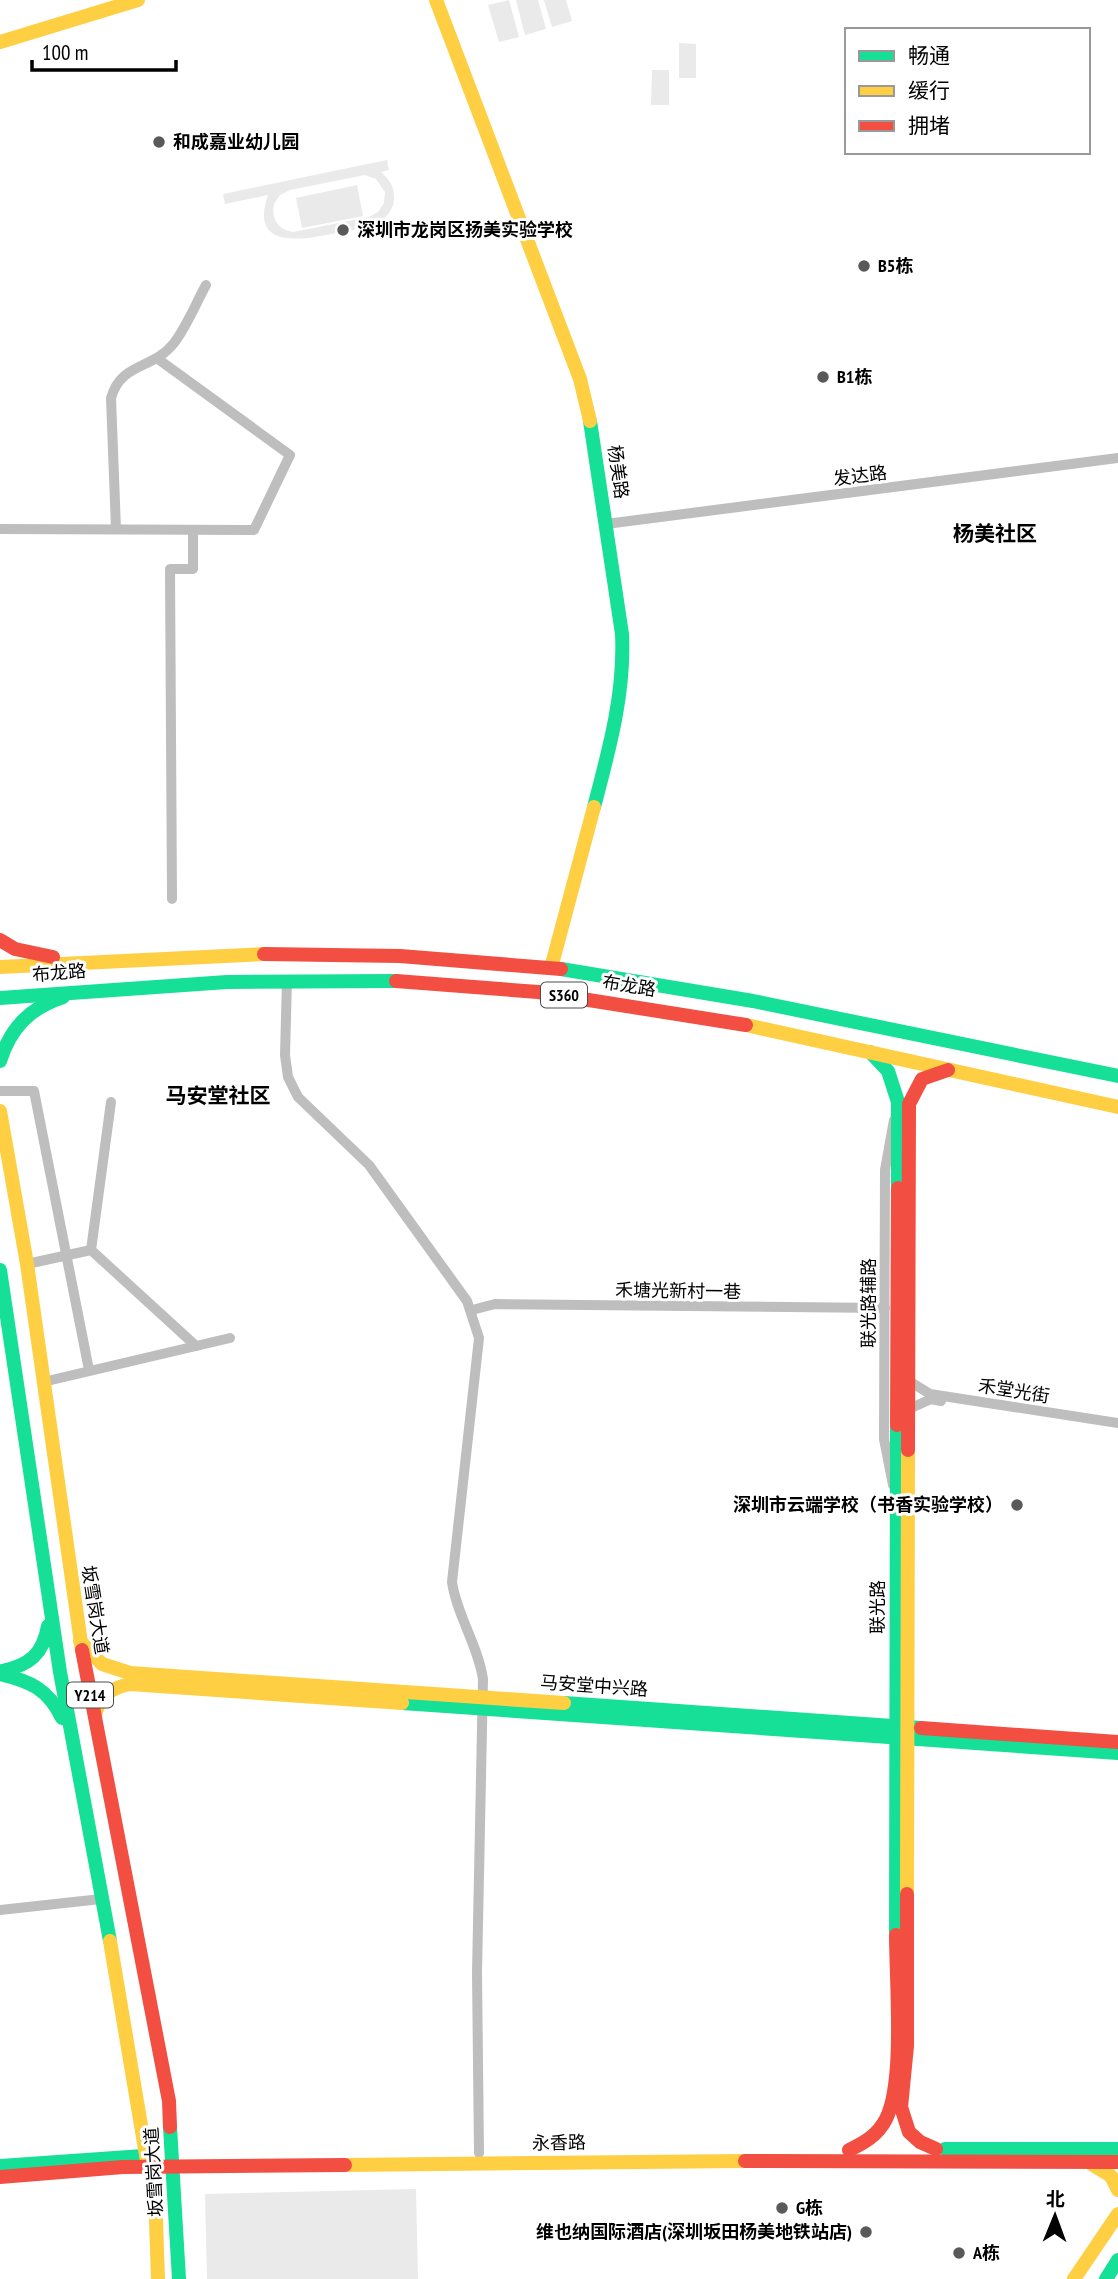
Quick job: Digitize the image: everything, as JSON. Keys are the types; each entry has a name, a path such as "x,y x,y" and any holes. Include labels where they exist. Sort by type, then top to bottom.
{"main road":[{"path":"0,41 138,0"},
{"name":"杨美路","path":"436,0 580,379 591,426 622,634 622,690 551,968"},
{"path":"0,940 34,954 79,961"},
{"name":"布龙路","path":"0,967 249,952 434,959 551,968 739,997 1118,1076"},
{"name":"布龙路","path":"0,998 86,990 287,980 452,984 542,992 707,1018 1118,1107"},
{"path":"0,1061 8,1037 18,1022 53,1000 86,990"},
{"name":"联光路","path":"870,1052 888,1071 898,1102 897,1504 907,2046 901,2110 905,2131 912,2140 936,2149"},
{"name":"联光路","path":"849,2150 875,2137 883,2129 891,2110 896,2045 909,1381 909,1104 915,1086 922,1078 951,1070"},
{"name":"坂雪岗大道","path":"0,1111 27,1264 80,1641 169,2101 179,2279"},
{"name":"坂雪岗大道","path":"0,1270 6,1357 147,2161 155,2190 158,2279"},
{"path":"0,1673 27,1666 40,1655 46,1640 50,1610"},
{"name":"马安堂中兴路","path":"80,1641 102,1664 130,1673 483,1704"},
{"path":"0,1673 28,1680 47,1691 72,1738"},
{"name":"马安堂中兴路","path":"95,1721 100,1699 108,1691 130,1684 483,1704 902,1733 1118,1753"},
{"name":"马安堂中兴路","path":"902,1733 1118,1742"},
{"name":"永香路","path":"173,2161 479,2153 1118,2150"},
{"name":"永香路","path":"0,2166 147,2161 897,2159 1118,2162"},
{"name":"永香路","path":"0,2177 147,2161"},
{"path":"1088,2162 1111,2176 1118,2190"},
{"path":"1074,2279 1117,2213"},
{"path":"1105,2279 1118,2260"}],"street":[{"path":"116,529 111,398 115,383 129,370 158,359 175,342 206,285"},
{"path":"0,529 254,530 290,455 158,359"},
{"name":"发达路","path":"606,524 1118,457"},
{"path":"172,899 170,569 193,569 193,530"},
{"path":"287,980 285,1055 288,1077 298,1097 369,1166 472,1310 480,1338 452,1583 455,1600 481,1664 483,1704 477,1973 479,2153"},
{"path":"0,1091 34,1091 89,1370"},
{"path":"91,1250 111,1102"},
{"name":"联光路辅路","path":"897,1504 884,1440 885,1170 887,1145 898,1102"},
{"path":"27,1264 91,1250"},
{"path":"91,1250 196,1346"},
{"name":"禾塘光新村一巷","path":"472,1310 495,1304 885,1308"},
{"path":"43,1382 230,1338"},
{"name":"禾堂光街","path":"909,1381 930,1394 1118,1425"},
{"path":"908,1409 931,1399 1118,1425"},
{"path":"0,1910 101,1899"}],"shaded area":[{"path":"509,0 519,37 499,42 488,5"},
{"path":"516,0 538,0 546,29 525,35"},
{"path":"544,0 566,0 572,21 552,27"},
{"path":"679,43 696,44 696,78 679,78"},
{"path":"652,70 669,70 669,105 651,105"},
{"path":"387,160 389,170 381,172 391,184 394,200 386,216 370,226 293,239 272,233 266,225 264,212 268,195 225,204 223,194","holes":["365,175 376,179 385,192 384,203 378,212 369,217 293,232 283,229 275,219 274,204 280,195 290,190"]},
{"path":"357,185 363,216 302,228 296,198"},
{"path":"416,2189 418,2279 207,2279 205,2194"}],"traffic: fast":[{"path":"590,421 622,634 621,678 615,721 594,807"},
{"path":"561,969 753,1001 1118,1076"},
{"path":"0,998 227,982 396,981"},
{"path":"0,1061 10,1038 23,1020 41,1007 63,997"},
{"path":"870,1052 888,1071 898,1102 898,1188"},
{"path":"0,1270 60,1672 110,1941"},
{"path":"896,1935 897,1425"},
{"path":"2,1671 28,1662 34,1657 43,1644 48,1626"},
{"path":"0,1674 37,1688 51,1700 62,1718"},
{"path":"402,1703 1118,1753"},
{"path":"564,1703 921,1728"},
{"path":"170,2127 179,2279"},
{"path":"945,2149 1118,2149"},
{"path":"0,2166 143,2156"},
{"path":"1106,2279 1118,2260"}],"traffic: slow":[{"path":"0,42 138,0"},
{"path":"436,0 580,379 590,421"},
{"path":"551,968 594,807"},
{"path":"0,967 264,954"},
{"path":"746,1025 1118,1107"},
{"path":"0,1111 27,1264 82,1650"},
{"path":"907,1894 908,1450"},
{"path":"80,1641 102,1664 130,1673 564,1703"},
{"path":"95,1716 99,1703 107,1694 130,1684 402,1703"},
{"path":"110,1941 148,2167 155,2191 158,2279"},
{"path":"345,2165 745,2161"},
{"path":"1090,2163 1111,2176 1118,2190"},
{"path":"1074,2279 1118,2214"}],"traffic: jam":[{"path":"0,940 15,949 53,957"},
{"path":"264,954 400,956 561,969"},
{"path":"396,981 538,992 746,1025"},
{"path":"908,1450 909,1104 922,1079 948,1070"},
{"path":"897,1425 898,1188"},
{"path":"82,1650 169,2101 170,2127"},
{"path":"921,1728 1118,1742"},
{"path":"907,1894 907,2046 901,2107 909,2132 920,2142 936,2149"},
{"path":"849,2150 879,2130 892,2102 898,2056 896,1935"},
{"path":"745,2161 1118,2162"},
{"path":"0,2177 123,2167 345,2165"}],"place":[{"name":"和成嘉业幼儿园","path":"159,142"},
{"name":"深圳市龙岗区扬美实验学校","path":"343,230"},
{"name":"B5栋","path":"864,266"},
{"name":"B1栋","path":"823,377"},
{"name":"深圳市云端学校（书香实验学校）","path":"1017,1505"},
{"name":"G栋","path":"782,2208"},
{"name":"维也纳国际酒店(深圳坂田杨美地铁站店)","path":"866,2232"},
{"name":"A栋","path":"959,2253"}],"district":[{"name":"杨美社区","path":"995,534"},
{"name":"马安堂社区","path":"218,1096"}]}
